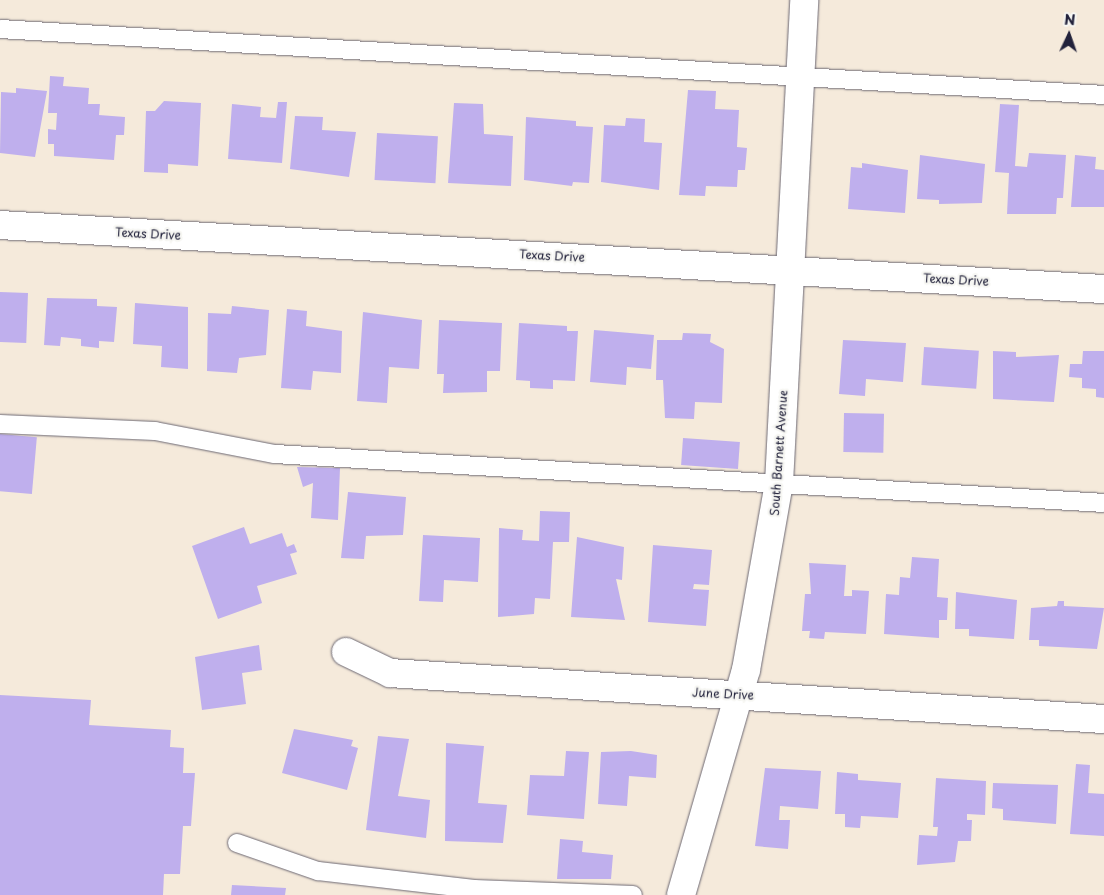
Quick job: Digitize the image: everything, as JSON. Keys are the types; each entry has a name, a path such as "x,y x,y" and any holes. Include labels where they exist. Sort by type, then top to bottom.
{"street":[{"name":"South Barnett Avenue","path":"681,895 740,694 766,575 779,483 804,0"},
{"name":"Texas Drive","path":"0,225 1104,289"},
{"name":"June Drive","path":"346,652 390,673 740,694 1104,719"}],"lane":[{"path":"0,29 1104,95"},
{"path":"0,424 155,431 275,454 1104,503"},
{"path":"237,843 318,871 474,889 633,895"}],"building":[{"path":"50,76 64,77 63,86 89,88 88,104 100,104 99,115 125,117 124,135 116,135 114,160 54,156 54,144 48,144 48,129 56,130 57,113 48,113"},
{"path":"16,88 47,91 35,157 0,153 1,92 16,93"},
{"path":"688,90 716,91 715,109 739,110 737,147 747,148 745,170 738,170 737,187 706,186 705,196 679,195"},
{"path":"164,101 201,103 198,166 168,164 168,173 144,172 146,111 155,111"},
{"path":"278,102 287,102 282,163 228,159 232,104 261,107 260,117 276,118"},
{"path":"454,103 483,104 484,134 513,136 511,186 448,183"},
{"path":"1000,104 1019,105 1015,166 1027,167 1029,153 1066,155 1063,198 1057,198 1056,214 1007,214 1009,173 995,172"},
{"path":"295,116 323,117 322,130 356,132 349,177 290,169"},
{"path":"526,117 576,121 576,126 593,127 589,183 573,182 572,186 524,180"},
{"path":"626,118 645,119 644,142 662,143 659,190 601,182 604,125 625,126"},
{"path":"377,133 438,136 435,183 375,180"},
{"path":"920,155 985,164 982,203 939,204 939,200 917,199"},
{"path":"1075,155 1096,157 1095,169 1104,170 1104,207 1071,207"},
{"path":"862,163 908,170 905,213 848,209 851,167 862,168"},
{"path":"0,292 28,293 26,343 0,342"},
{"path":"47,298 97,299 97,306 117,307 114,342 99,341 99,348 81,346 81,339 61,337 60,346 44,345"},
{"path":"135,303 188,307 188,369 161,367 162,346 133,344"},
{"path":"232,306 269,310 266,355 239,358 237,373 207,371 208,313 231,314"},
{"path":"287,309 307,311 306,326 342,331 341,373 313,371 311,390 281,388"},
{"path":"363,312 422,320 419,369 389,367 387,403 357,401"},
{"path":"439,320 502,323 500,371 487,371 487,392 443,393 444,374 437,374"},
{"path":"519,323 567,326 567,331 578,331 575,381 553,380 553,389 530,388 530,381 516,380"},
{"path":"594,330 654,335 651,369 627,367 626,385 590,382"},
{"path":"683,333 711,334 710,342 724,349 722,403 695,402 694,419 665,418 663,380 656,380 657,340 682,340"},
{"path":"843,340 906,343 903,382 866,379 865,396 839,394"},
{"path":"924,347 979,351 976,389 921,385"},
{"path":"993,351 1016,352 1016,357 1059,355 1054,402 993,399"},
{"path":"1083,351 1104,351 1104,398 1096,397 1096,389 1082,388 1082,378 1069,377 1070,364 1082,364"},
{"path":"844,413 884,414 883,453 843,452"},
{"path":"0,434 37,437 32,494 0,491"},
{"path":"683,438 740,442 738,469 681,465"},
{"path":"297,467 340,468 338,520 311,518 313,483 303,487"},
{"path":"348,492 406,497 403,535 366,536 364,559 341,558"},
{"path":"540,511 570,512 569,542 553,542 550,599 535,598 534,614 498,617 499,528 523,530 522,540 539,541"},
{"path":"244,527 250,544 282,533 287,547 294,544 297,552 290,554 297,574 257,586 262,603 218,619 192,546"},
{"path":"423,535 480,538 478,582 444,580 443,602 419,601"},
{"path":"577,537 624,547 622,580 616,579 625,620 571,617"},
{"path":"653,545 712,550 709,585 694,584 693,589 709,590 706,626 648,622"},
{"path":"912,557 939,559 937,597 948,598 947,620 939,620 939,638 884,634 886,594 899,595 900,577 910,578"},
{"path":"809,563 846,565 844,596 852,596 852,590 869,591 866,634 825,632 824,639 809,638 810,631 802,631 805,594 811,594"},
{"path":"956,592 1017,600 1014,639 969,636 969,629 955,629"},
{"path":"1058,601 1064,601 1064,606 1104,608 1097,649 1039,646 1039,640 1029,640 1031,608 1057,606"},
{"path":"259,645 262,670 242,673 246,704 202,710 195,657"},
{"path":"0,695 91,700 89,725 171,730 170,747 184,748 183,773 195,773 191,826 183,826 180,874 164,874 163,895 0,895"},
{"path":"294,729 353,740 351,746 358,748 347,790 282,773"},
{"path":"378,736 409,739 398,796 430,800 426,838 366,830"},
{"path":"446,743 484,746 478,803 507,805 503,843 445,841"},
{"path":"566,751 589,752 584,819 527,815 530,775 564,776"},
{"path":"631,751 657,755 656,778 629,776 627,806 598,804 601,752"},
{"path":"1076,764 1090,765 1088,793 1104,794 1104,836 1070,834"},
{"path":"765,768 821,771 818,809 780,806 779,820 790,820 788,849 755,846"},
{"path":"837,772 858,774 858,780 901,783 898,818 861,816 860,828 845,827 845,814 835,814"},
{"path":"936,778 986,781 985,815 967,814 967,820 972,820 971,841 958,841 955,862 917,865 919,835 937,836 938,827 933,827"},
{"path":"993,783 1058,785 1056,824 1003,820 1003,809 992,808"},
{"path":"560,839 583,841 582,852 613,855 611,879 557,879"},
{"path":"232,885 286,888 285,895 231,895"}]}
